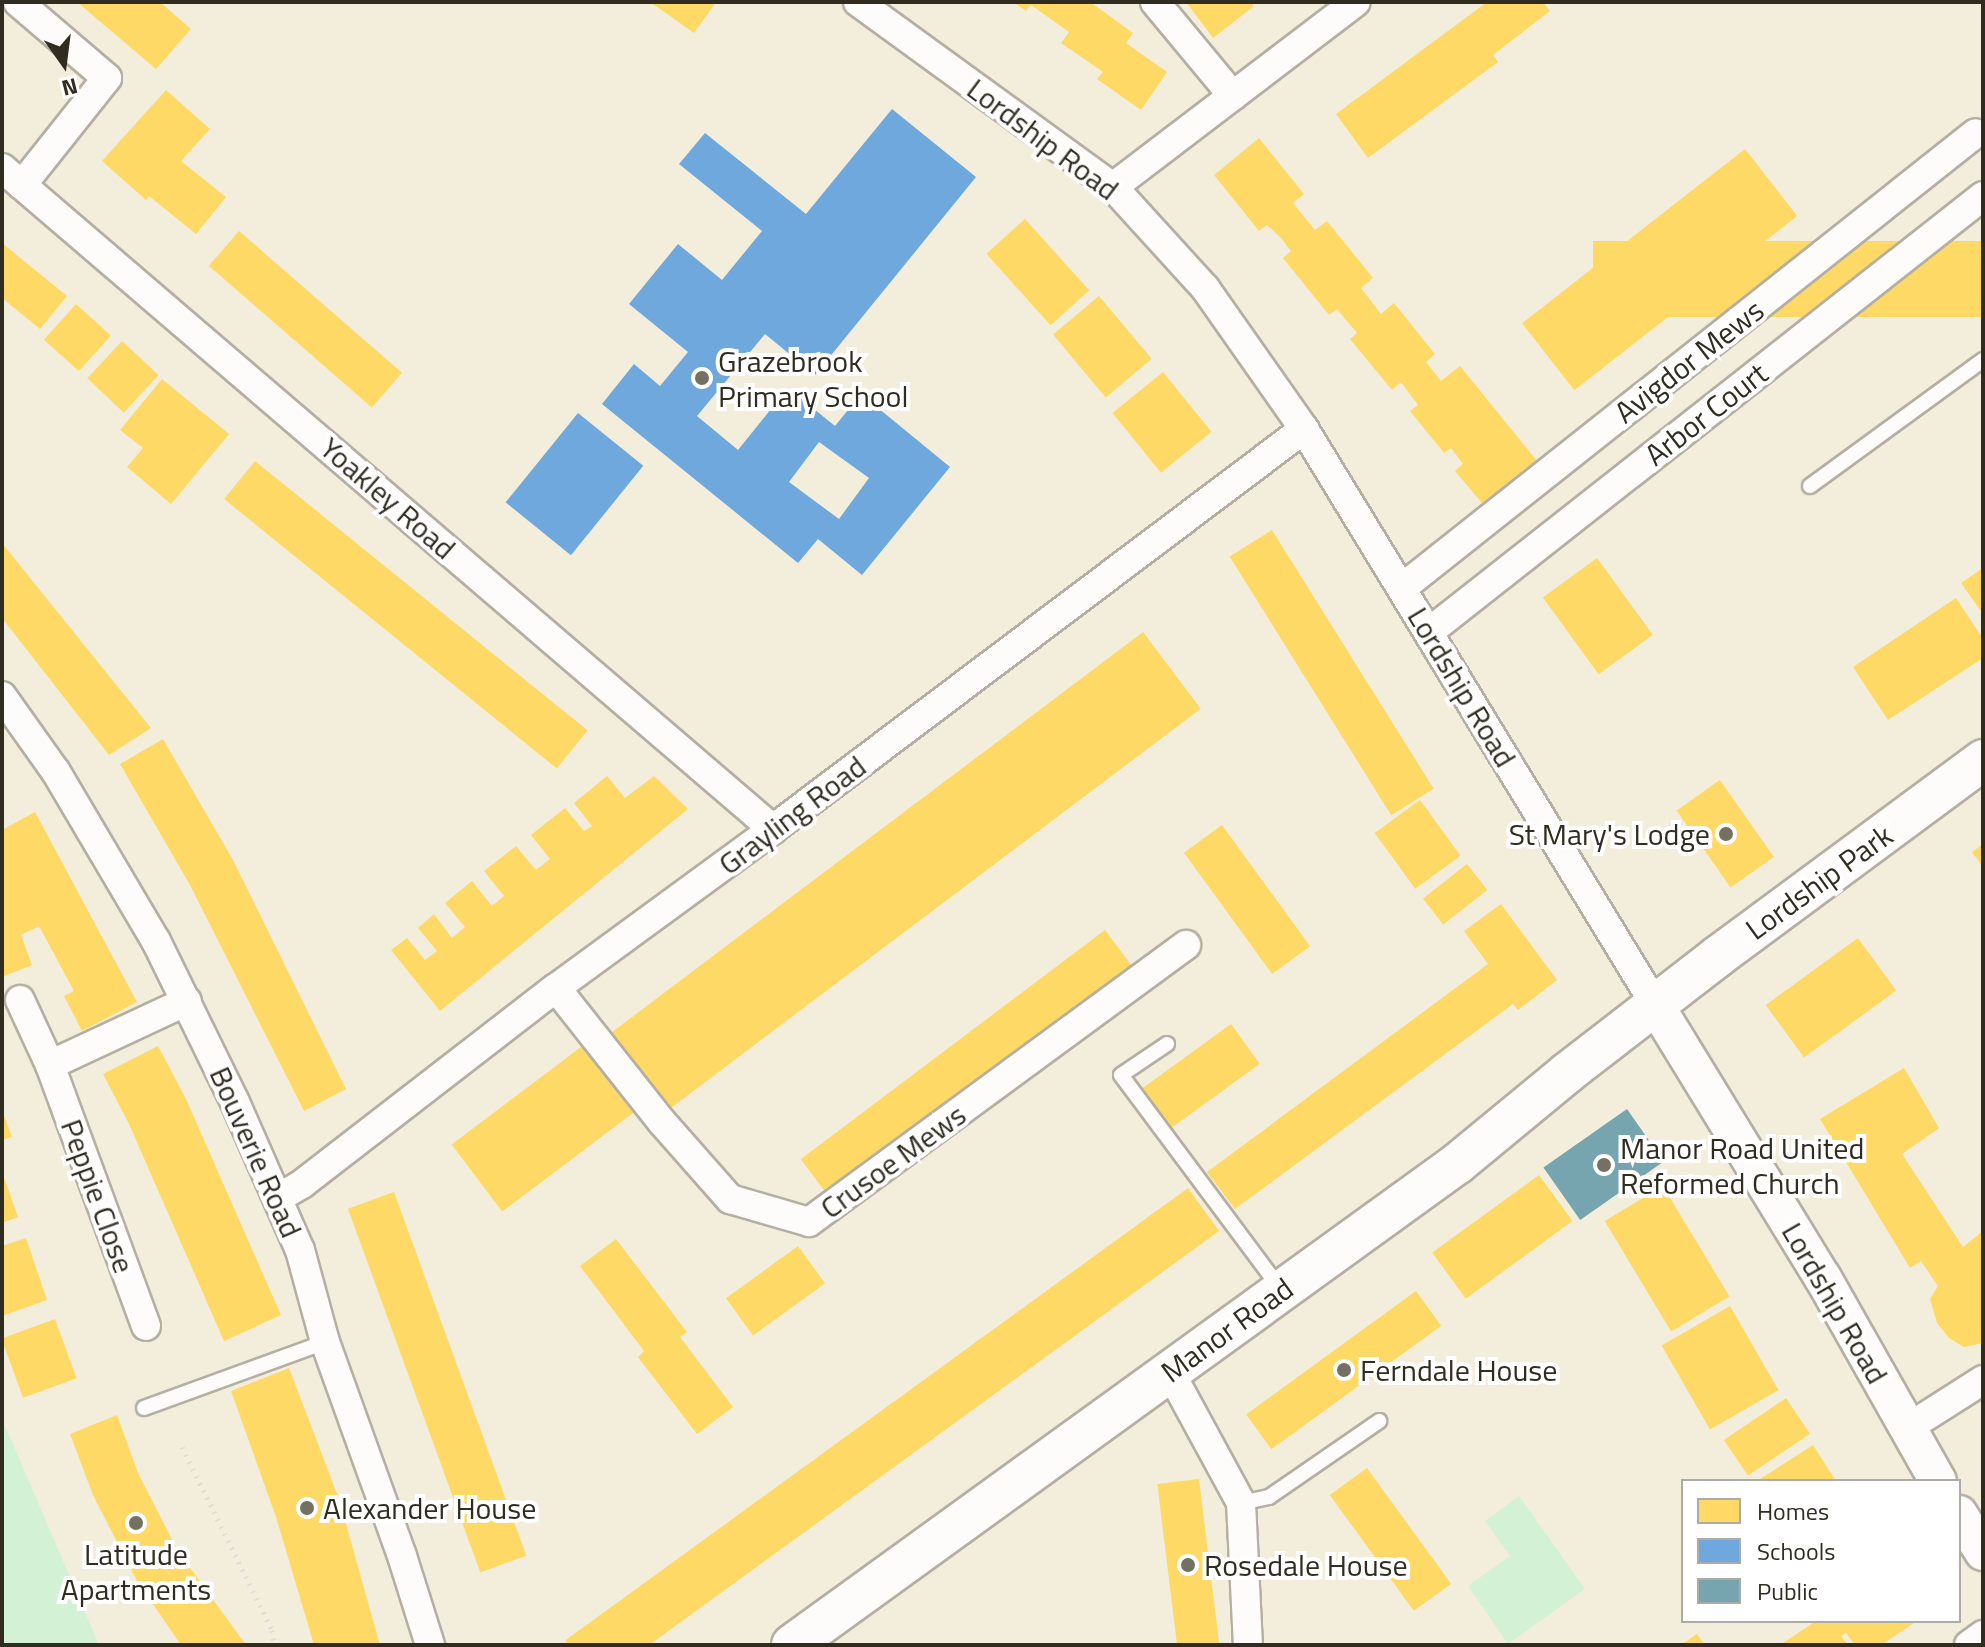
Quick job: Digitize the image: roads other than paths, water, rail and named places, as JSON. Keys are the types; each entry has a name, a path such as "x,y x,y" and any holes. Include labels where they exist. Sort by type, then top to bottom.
{"main road":[{"name":"Lordship Park","path":"1656,1006 1983,760"},
{"name":"Manor Road","path":"792,1645 1458,1163 1567,1073 1656,1006"}],"street":[{"path":"12,176 107,78 18,2"},
{"name":"Lordship Road","path":"858,2 1113,187 1205,288 1304,429 1402,588 1823,1278 1937,1479"},
{"path":"1155,2 1233,96"},
{"path":"1113,187 1356,2"},
{"name":"Avigdor Mews","path":"1402,588 1976,133"},
{"name":"Yoakley Road","path":"12,176 773,829"},
{"name":"Arbor Court","path":"1429,632 1983,196"},
{"name":"Grayling Road","path":"278,1198 302,1184 556,988 773,829 1304,429"},
{"name":"Bouverie Road","path":"2,696 56,772 156,941 278,1198 300,1250 325,1342 402,1556 430,1645"},
{"name":"Crusoe Mews","path":"556,988 662,1122 730,1199 809,1222 1186,945"},
{"name":"Peppie Close","path":"20,1000 50,1065 146,1326"},
{"path":"50,1065 187,1001"},
{"path":"1170,1372 1241,1503 1248,1645"},
{"path":"1906,1429 1983,1380"},
{"path":"1961,1517 1983,1552"},
{"path":"1969,1645 1983,1635"}],"lane":[{"path":"1810,486 1983,360"},
{"path":"1167,1044 1121,1075 1282,1290"},
{"path":"144,1408 325,1342"},
{"path":"1241,1503 1269,1497 1379,1421"}],"place":[{"name":"Grazebrook Primary School","path":"702,378"},
{"name":"St Mary's Lodge","path":"1726,834"},
{"name":"Manor Road United Reformed Church","path":"1604,1165"},
{"name":"Ferndale House","path":"1344,1370"},
{"name":"Alexander House","path":"307,1508"},
{"name":"Latitude Apartments","path":"136,1523"},
{"name":"Rosedale House","path":"1188,1565"}]}
